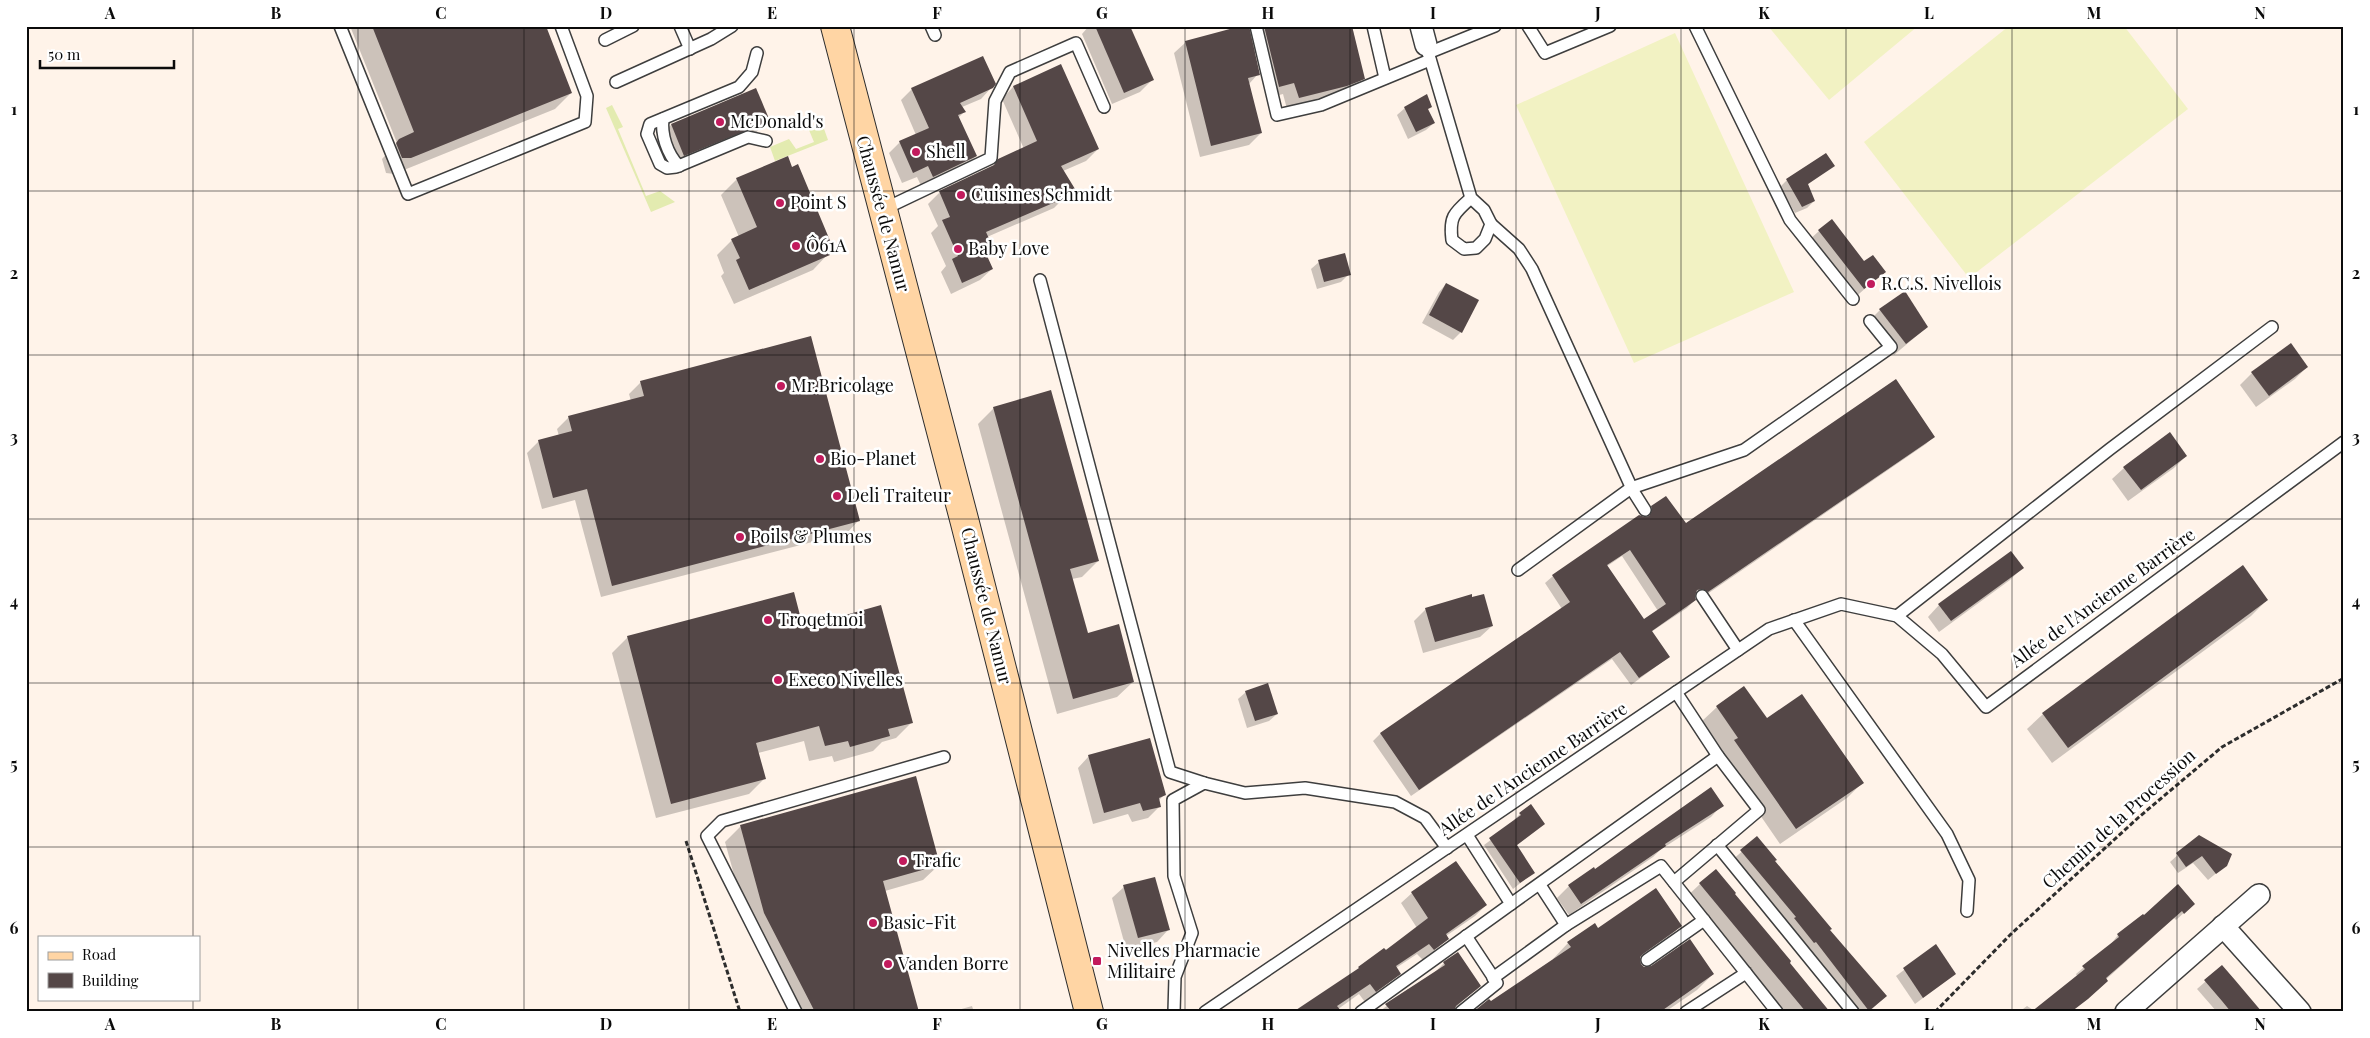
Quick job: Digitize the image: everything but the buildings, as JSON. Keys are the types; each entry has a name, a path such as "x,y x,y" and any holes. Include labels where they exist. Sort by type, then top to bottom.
{"main road":[{"name":"Chaussée de Namur","path":"835,26 965,523 1089,1012"}],"street":[{"path":"2126,1012 2259,895"},
{"path":"2223,926 2300,1012"}],"lane":[{"path":"340,26 408,194 585,122 587,96 561,26"},
{"path":"605,40 633,26"},
{"path":"680,26 690,49"},
{"path":"616,82 690,49 732,26"},
{"path":"1256,26 1277,115 1321,105 1385,78 1426,46 1495,26"},
{"path":"1373,26 1385,78"},
{"path":"1528,26 1545,54 1610,26"},
{"path":"1696,26 1790,220 1853,299"},
{"path":"882,210 992,158 995,101 1010,72 1076,43 1104,107"},
{"path":"1426,46 1471,198 1484,210 1491,224 1519,249 1532,269 1631,488 1645,510"},
{"path":"757,53 752,72 739,87 650,124 648,134 660,164 667,168 679,166 748,137 766,141"},
{"path":"1471,198 1454,213 1450,226 1452,240 1464,249 1476,248 1485,238 1491,224"},
{"path":"1040,280 1170,772 1245,793 1305,788 1395,802 1425,818 1447,848"},
{"path":"1518,570 1631,488 1744,450 1891,347 1870,321"},
{"path":"1897,616 2110,449 2272,327"},
{"name":"Allée de l'Ancienne Barrière","path":"1205,1012 1769,629 1841,604 1897,616 1942,654 1986,707 2344,442"},
{"path":"1702,596 1738,650"},
{"path":"1794,620 1947,834 1969,880 1967,911"},
{"path":"1674,882 1759,810 1718,756 1676,692"},
{"path":"1361,1012 1718,756"},
{"path":"796,1012 707,836 722,822 944,757"},
{"path":"1174,1012 1175,977 1192,933 1174,876 1173,800 1204,783"},
{"path":"1467,835 1511,904"},
{"path":"1717,845 1852,1012"},
{"path":"1493,978 1566,925 1661,866 1777,1012"},
{"path":"1540,885 1566,925"},
{"path":"1647,960 1704,920"},
{"path":"1461,1012 1497,983 1466,936"},
{"path":"1686,1012 1746,972"}],"path":[{"name":"Chemin de la Procession","path":"1935,1012 2011,934 2139,817 2222,747 2344,678"},
{"path":"686,841 740,1012"}],"green space":[{"path":"1768,26 1918,26 1829,100"},
{"path":"2009,26 2124,26 2188,109 1969,278 1864,142"},
{"path":"1675,33 1794,292 1634,363 1516,105"},
{"path":"612,105 623,127 618,129 646,196 660,191 675,202 651,212 606,108"},
{"path":"823,126 828,140 775,161 770,147 789,139 796,149 814,142 809,130"}],"place":[{"name":"McDonald's","path":"720,122"},
{"name":"Shell","path":"916,152"},
{"name":"Cuisines Schmidt","path":"961,195"},
{"name":"Point S","path":"780,203"},
{"name":"Ô61A","path":"796,246"},
{"name":"Baby Love","path":"958,249"},
{"name":"R.C.S. Nivellois","path":"1871,284"},
{"name":"Mr.Bricolage","path":"781,386"},
{"name":"Bio-Planet","path":"820,459"},
{"name":"Deli Traiteur","path":"837,496"},
{"name":"Poils & Plumes","path":"740,537"},
{"name":"Troqetmoi","path":"768,620"},
{"name":"Execo Nivelles","path":"778,680"},
{"name":"Trafic","path":"903,861"},
{"name":"Basic-Fit","path":"873,923"},
{"name":"Nivelles Pharmacie Militaire","path":"1097,961"},
{"name":"Vanden Borre","path":"888,964"}]}
